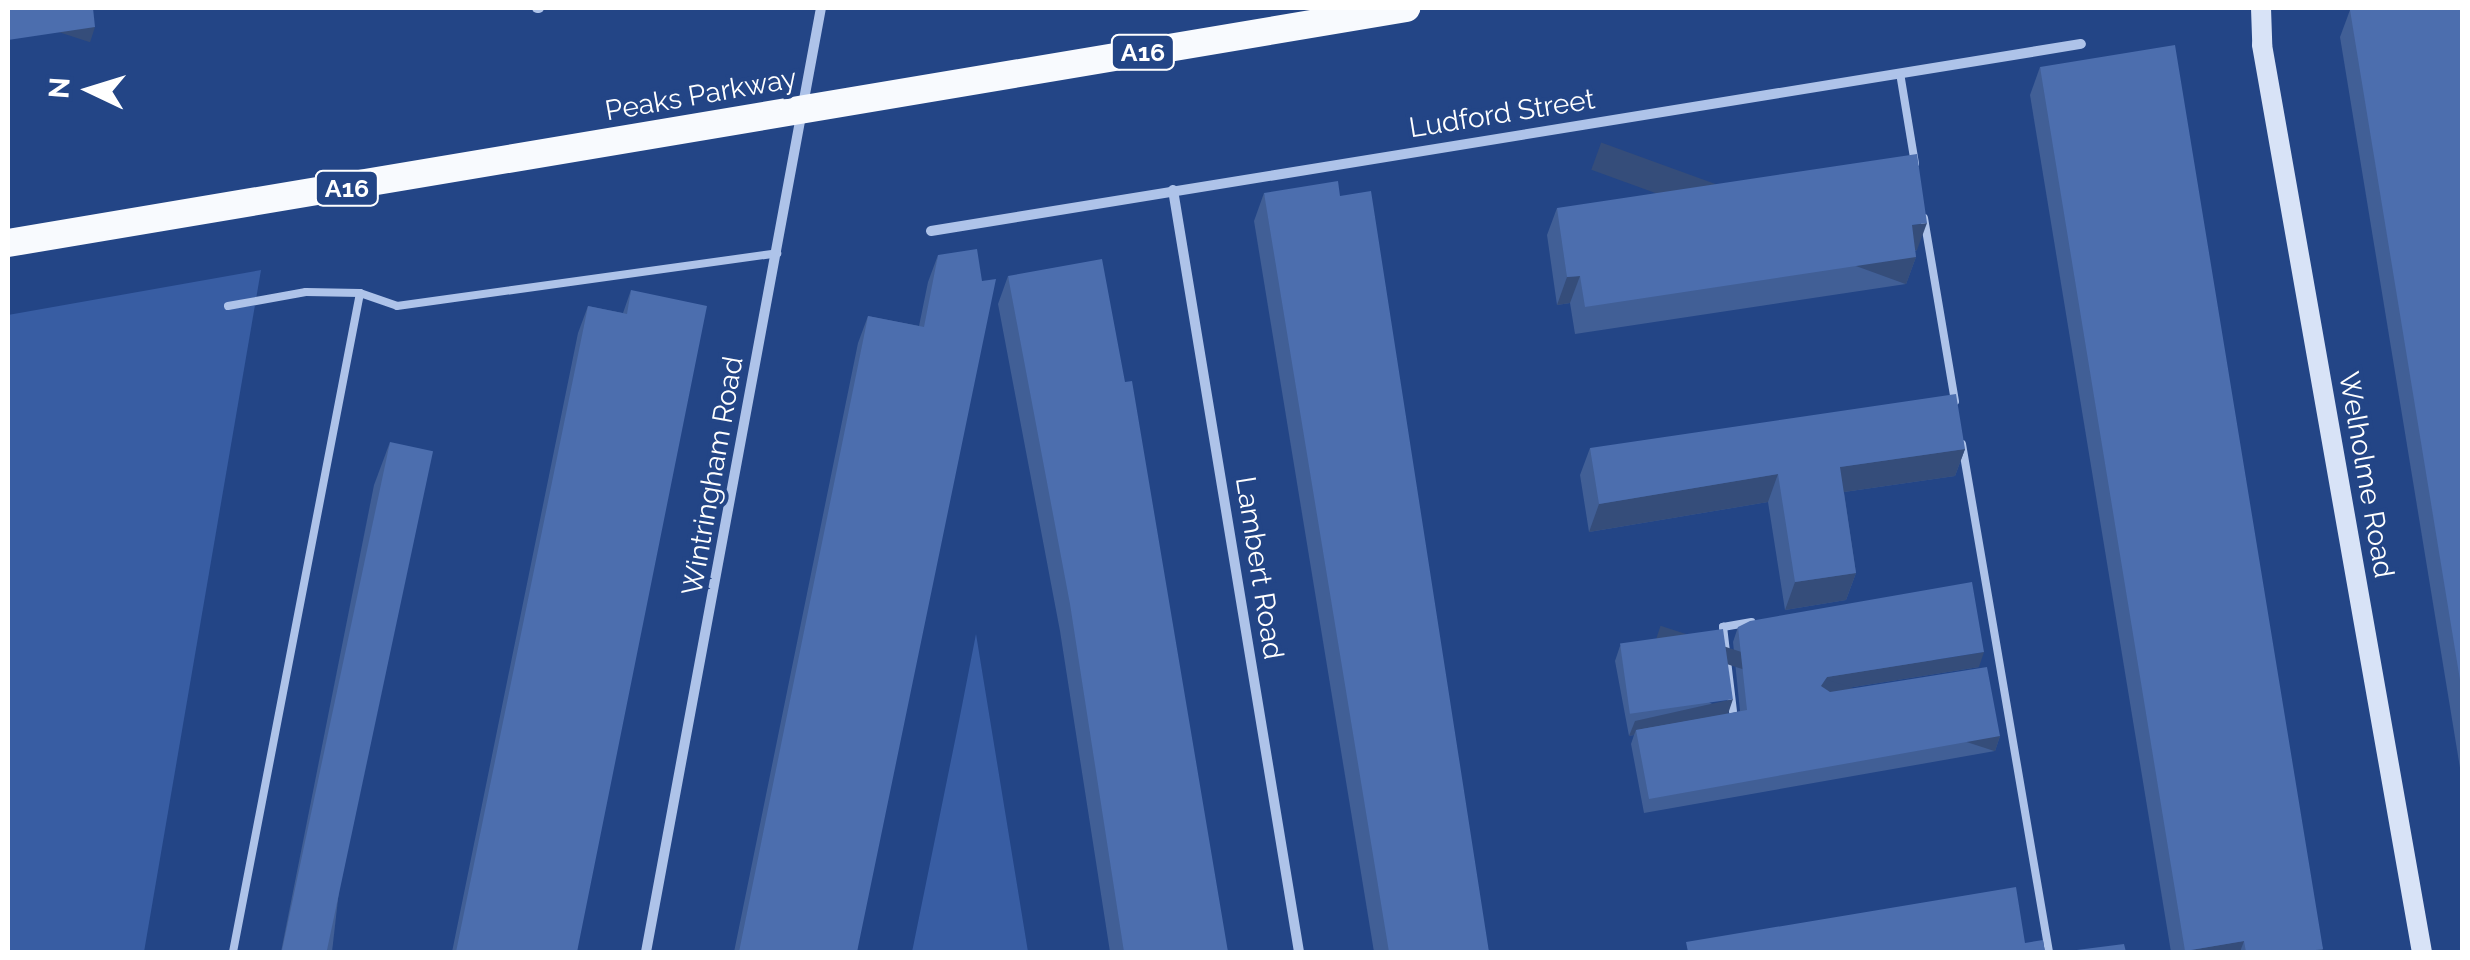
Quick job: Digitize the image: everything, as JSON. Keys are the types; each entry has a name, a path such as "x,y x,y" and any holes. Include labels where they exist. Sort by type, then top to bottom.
{"highway":[{"name":"Peaks Parkway","path":"8,243 687,132 1406,8"}],"main road":[{"name":"Welholme Road","path":"2261,8 2262,45 2422,952"}],"street":[{"name":"Wintringham Road","path":"646,952 821,8"},
{"name":"Ludford Street","path":"931,231 2081,44"},
{"name":"Lambert Road","path":"1174,190 1299,952"}],"lane":[{"path":"1900,73 1916,169"},
{"path":"1923,208 1958,419"},
{"path":"228,306 306,292 360,293 397,306 777,253"},
{"path":"233,952 360,293"},
{"path":"1961,438 2049,952"},
{"path":"1967,589 1986,586"},
{"path":"1720,723 1736,720 1723,626 1760,621"},
{"path":"1981,674 2000,671"}],"shaded area":[{"path":"261,270 144,952 8,952 8,315"},
{"path":"976,634 1028,952 912,952 959,721"}],"building":[{"path":"8,8 93,8 95,27 8,40"},
{"path":"2462,8 2462,692 2350,10"},
{"path":"2175,45 2323,949 2246,952 2244,941 2185,951 2040,67"},
{"path":"1917,154 1927,223 1912,225 1916,257 1585,307 1580,276 1567,277 1557,208"},
{"path":"1338,181 1340,196 1371,191 1489,952 1389,952 1264,193"},
{"path":"977,249 982,281 996,279 857,952 739,952 868,316 924,327 938,255"},
{"path":"1102,259 1125,382 1132,381 1228,952 1124,952 1070,604 1008,276"},
{"path":"631,290 707,306 577,952 456,952 588,306 627,314"},
{"path":"1956,394 1965,449 1840,467 1856,573 1795,582 1778,474 1599,504 1590,448"},
{"path":"390,442 433,451 327,952 282,951"},
{"path":"1972,582 1984,652 1827,677 1821,686 1830,692 1987,667 2000,736 1649,799 1636,730 1747,710 1738,627 1750,621"},
{"path":"1723,629 1733,699 1630,714 1620,643"},
{"path":"2016,887 2025,943 2043,940 2045,952 1688,952 1686,942"},
{"path":"2124,944 2126,952 2061,952"}]}
